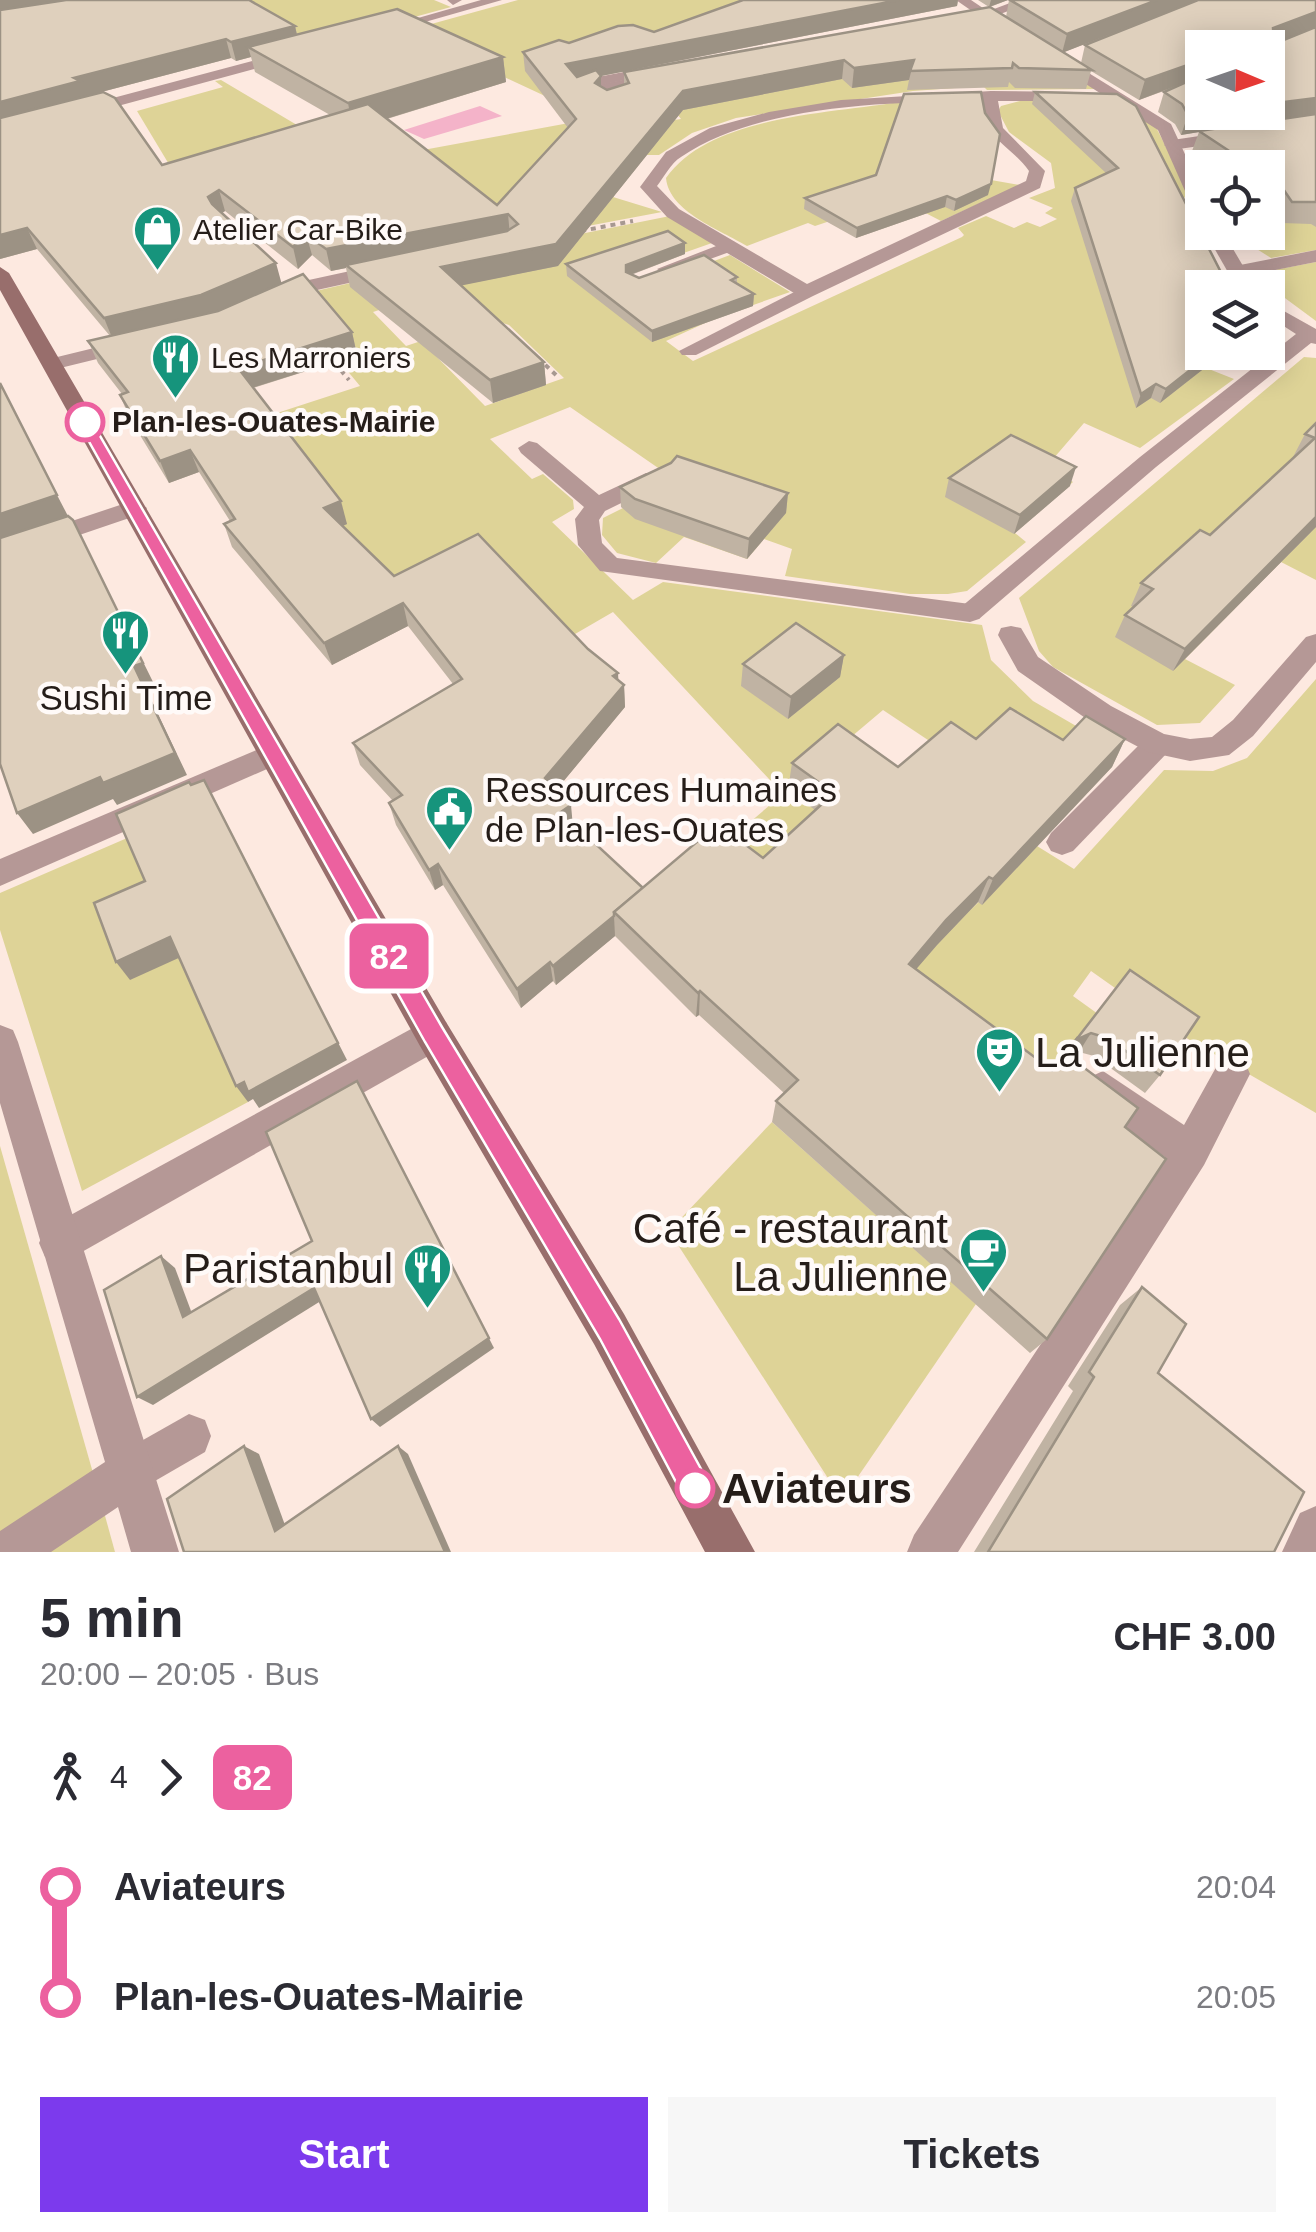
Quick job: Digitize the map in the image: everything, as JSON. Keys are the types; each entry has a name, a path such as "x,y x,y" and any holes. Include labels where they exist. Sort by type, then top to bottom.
{"main road":[{"path":"0,272 434,1034 609,1329 731,1552"}],"street":[{"path":"375,32 496,0"},
{"path":"973,13 1031,0"},
{"path":"973,13 1069,59 1121,98"},
{"path":"0,133 301,52"},
{"path":"578,89 577,85 676,70 606,87 619,100 607,102"},
{"path":"689,351 1034,184 1036,171 1032,162 990,122 987,113 991,95"},
{"path":"806,292 673,213 648,187 651,178 672,154 722,129 906,96 991,95 1121,98 1149,106 1165,127 1185,173"},
{"path":"1172,145 1316,124"},
{"path":"656,273 728,246"},
{"path":"1272,270 1316,256"},
{"path":"248,311 279,297 296,281 398,266"},
{"path":"661,474 597,506 587,519 590,546 609,565 970,613 1148,462 1312,336 1285,319"},
{"path":"52,364 163,338"},
{"path":"529,448 597,506"},
{"path":"0,554 135,508"},
{"path":"1011,636 1028,664 1101,714 1158,744 1190,750 1219,747 1243,728 1316,644"},
{"path":"1062,842 1158,744"},
{"path":"0,873 273,754"},
{"path":"59,1243 434,1034"},
{"path":"0,1042 155,1552"},
{"path":"1080,1072 1190,1152"},
{"path":"930,1552 1190,1152 1232,1074"},
{"path":"10,1552 189,1436"},
{"path":"1306,1552 1316,1529"}],"path":[{"path":"578,232 673,213"},
{"path":"279,297 349,380"},
{"path":"530,350 556,375"}],"shaded area":[{"path":"223,0 434,0 451,7 261,59"},
{"path":"518,0 879,0 696,34 545,96 406,31"},
{"path":"962,25 1096,89 987,90 983,86 913,91 736,118 692,133 659,155 646,155 613,197 662,212 524,238 173,171 137,111 223,87 215,81 221,80 334,147 423,150 618,114 629,127 681,119 673,109"},
{"path":"1024,100 1105,101 1155,125 1185,185 1185,197 1150,213 1190,270 1185,270 1185,345 1181,358 1185,360 1185,370 1211,370 1234,379 1140,448 1084,423 1047,466 1073,482 1015,533 1026,542 967,591 910,594 785,576 792,549 764,539 747,559 684,537 656,563 617,553 602,535 603,518 677,481 570,407 490,439 532,479 543,474 573,500 574,509 552,522 633,600 663,582 982,625 991,660 1033,701 1083,730 1074,744 967,766 883,710 812,770 961,919 1037,846 1074,869 1164,770 1213,771 1247,758 1316,679 1316,1113 1183,1036 1091,971 1073,996 1098,1014 1038,1092 716,851 783,794 613,612 563,641 399,599 237,426 360,386 291,303 320,290 403,271 428,294 373,312 406,346 463,327 429,349 485,406 564,378 509,325 490,319 445,276 505,249 670,216 712,243 624,274 642,288 730,255 790,292 716,318 666,341 693,361 962,237 958,228 986,216 1014,228 1027,222 1040,227 1057,219 1045,213 1053,208 1029,198 1055,188 1051,163 1009,132 998,111 1001,106"},
{"path":"905,101 991,180 1020,185 941,221 891,195 863,210 815,226 808,223 747,246 698,219 669,190 666,178 686,157 742,129 775,120"},
{"path":"480,106 502,116 424,139 404,130"},
{"path":"1316,129 1316,250 1271,258 1258,250 1285,250 1285,150 1213,150"},
{"path":"1316,262 1316,321 1285,298 1285,270 1274,270"},
{"path":"1304,357 1316,358 1316,580 1281,562 1185,659 1235,685 1200,723 1157,725 1053,667 1039,651 1019,598"},
{"path":"215,800 270,908 181,951 248,1102 82,1191 0,930 0,893"},
{"path":"772,1122 976,1304 842,1500 669,1231"},
{"path":"0,1146 99,1494 115,1552 0,1552"}],"building":[{"path":"66,0 249,0 295,26 231,42 226,39 74,78 80,81 0,102 0,10"},
{"path":"743,0 899,0 566,64 577,77 596,70 601,76 595,83 607,90 629,83 624,72 990,7 1092,70 1019,68 1013,63 1012,68 910,71 914,60 854,68 844,60 683,91 556,244 441,267 544,362 490,380 346,265 507,231 518,224 508,214 326,249 306,234 293,247 219,190 208,197 212,204 276,263 201,295 104,318 27,228 0,235 0,118 103,92 115,98 162,165 368,104 497,205 576,119 523,52 559,40 569,43 618,26 633,25 654,32"},
{"path":"1010,0 1157,0 1067,34"},
{"path":"1198,0 1316,0 1316,12 1273,30 1185,30 1185,66 1145,80 1085,45"},
{"path":"397,9 503,57 348,103 248,47"},
{"path":"1316,27 1316,98 1285,102 1285,40"},
{"path":"1185,83 1185,110 1182,104 1164,92"},
{"path":"981,92 985,113 1000,134 991,184 956,200 947,196 857,228 805,198 876,175 904,94"},
{"path":"1035,92 1117,94 1136,106 1185,202 1185,250 1210,250 1220,270 1185,270 1185,370 1190,370 1166,389 1156,384 1141,394 1075,188 1118,168"},
{"path":"1316,114 1316,202 1292,202 1285,192 1285,150 1228,150 1199,131 1285,130 1285,119"},
{"path":"668,231 685,243 626,265 626,272 639,278 704,255 737,277 731,280 754,294 652,331 566,264"},
{"path":"303,274 352,332 238,368 341,501 324,508 394,576 478,534 588,649 618,673 613,676 624,685 545,778 571,805 561,812 643,888 553,966 550,962 517,989 438,864 429,870 389,803 402,795 353,743 462,679 403,603 324,643 224,524 235,519 190,450 160,461 120,395 128,392 88,341 218,311"},
{"path":"0,383 57,495 0,514"},
{"path":"1316,423 1316,517 1185,649 1125,615 1153,589 1141,583 1200,530 1210,535 1315,438 1305,434"},
{"path":"1011,435 1076,467 1020,515 949,478"},
{"path":"677,456 788,493 749,539 635,499 620,487 671,463"},
{"path":"68,516 143,663 134,666 175,753 103,783 100,777 17,813 0,764 0,538"},
{"path":"796,623 844,655 791,697 743,664"},
{"path":"1010,708 1063,740 1086,716 1125,739 993,879 989,877 946,920 909,964 1052,1070 1078,1037 1074,1051 1079,1064 1138,1108 1125,1127 1166,1159 1047,1339 776,1101 798,1080 698,993 614,912 718,824 763,858 834,793 792,763 838,724 898,767 951,722 976,739"},
{"path":"204,780 338,1043 248,1092 244,1082 236,1086 170,937 116,962 94,903 145,881 116,814 189,782 191,785"},
{"path":"1130,970 1199,1017 1160,1075 1107,1038 1091,1033 1076,1040"},
{"path":"357,1081 489,1338 371,1419 314,1288 137,1397 104,1290 161,1256 183,1317 312,1241 266,1132"},
{"path":"1142,1287 1186,1324 1158,1373 1304,1492 1274,1552 988,1552 1094,1377 1089,1372"},
{"path":"244,1446 275,1531 398,1446 445,1552 184,1552 167,1499"}],"bus line":[{"name":"82","path":"85,422 434,1034 609,1329 695,1488"}],"place":[{"name":"Atelier Car-Bike","path":"158,272"},
{"name":"Les Marroniers","path":"176,400"},
{"name":"Plan-les-Ouates-Mairie","path":"85,422"},
{"name":"Sushi Time","path":"126,676"},
{"name":"Ressources Humaines de Plan-les-Ouates","path":"450,852"},
{"name":"La Julienne","path":"1000,1094"},
{"name":"Café - restaurant La Julienne","path":"983,1294"},
{"name":"Paristanbul","path":"428,1310"},
{"name":"Aviateurs","path":"695,1488"}]}
